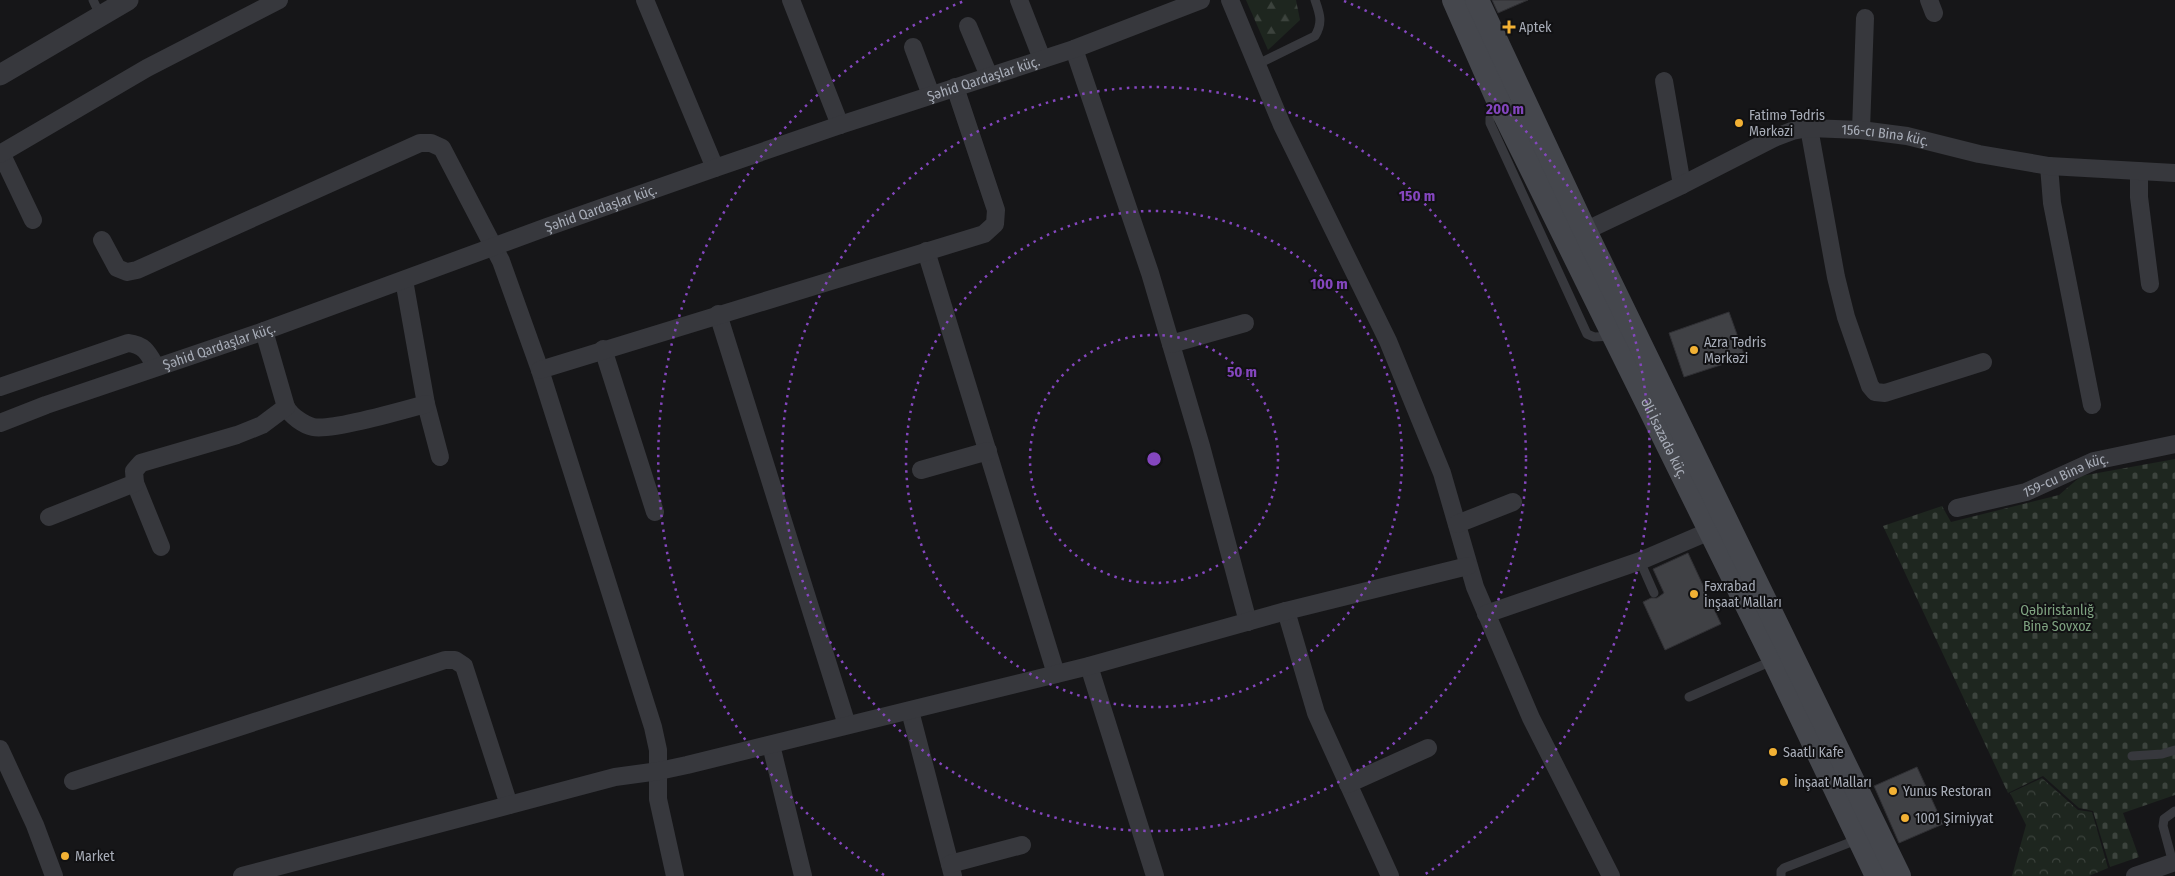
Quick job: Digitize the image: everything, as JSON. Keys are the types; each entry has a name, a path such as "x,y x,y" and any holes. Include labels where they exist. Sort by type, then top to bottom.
{"main road":[{"name":"Əli İsazadə küç.","path":"1454,0 1501,107 1613,336 1718,528 1899,876"},
{"name":"Əli İsazadə küç.","path":"1477,0 1585,231 1718,528 1774,660 1877,876"}],"street":[{"path":"0,75 97,9 128,0"},
{"path":"33,220 0,153 147,68 279,0"},
{"path":"645,0 715,168"},
{"path":"791,0 840,125"},
{"path":"1019,0 1042,59"},
{"name":"Şəhid Qardaşlar küç.","path":"0,423 264,331 715,168 955,86 1074,49 1201,0"},
{"path":"1230,0 1282,125 1388,341 1442,473 1468,566 1486,614 1531,718 1611,876"},
{"path":"1861,130 1865,18"},
{"path":"968,26 989,76"},
{"path":"913,47 931,95"},
{"path":"1074,49 1150,272 1248,622"},
{"path":"1664,81 1682,185"},
{"path":"540,370 984,234 991,229 996,217 996,210 955,86"},
{"path":"1809,128 1836,278 1846,317 1870,386 1875,392 1885,393 1983,362"},
{"name":"156-cı Binə küç.","path":"1585,231 1682,185 1774,138 1792,131 1809,128 1861,130 1907,136 1979,154 2049,166 2175,173"},
{"path":"102,240 117,268 127,272 137,270 420,144 431,143 442,148 494,248 540,370 653,727 658,750 658,799 675,876"},
{"path":"2049,166 2052,203 2092,405"},
{"path":"2138,171 2138,197 2150,284"},
{"path":"926,251 1056,674"},
{"path":"404,280 426,404 440,457"},
{"path":"718,314 847,725"},
{"path":"1171,344 1245,323"},
{"path":"264,331 286,407 289,412 304,423 314,427 327,427 426,404"},
{"path":"0,387 128,343 137,344 146,349 156,368"},
{"path":"604,349 655,512"},
{"path":"161,547 135,483 134,471 141,464 236,435 262,425 286,407"},
{"name":"159-cu Binə küç.","path":"1957,508 2026,492 2094,461 2175,444"},
{"path":"921,470 988,451"},
{"path":"49,517 135,483"},
{"path":"1457,524 1513,502"},
{"path":"1486,614 1640,561 1718,528"},
{"path":"242,876 271,873 509,805 615,777 659,771 771,745 1089,666 1248,622 1468,566"},
{"path":"1286,612 1316,713 1390,876"},
{"path":"73,781 444,660 455,660 464,666 509,805"},
{"path":"1089,666 1155,876"},
{"path":"910,710 952,870 1022,844"},
{"path":"771,745 803,876"},
{"path":"0,748 28,810 54,876"},
{"path":"1348,784 1428,748"},
{"path":"2141,875 2174,862"}],"lane":[{"path":"1256,65 1314,36 1320,27 1321,15 1315,0"},
{"path":"1640,561 1654,593"},
{"path":"1689,696 1774,660"},
{"path":"2132,756 2162,754 2175,750"},
{"path":"2174,862 2163,826 2164,819 2175,811"},
{"path":"1781,876 1781,871 1784,868 1860,839"}],"green space":[{"path":"1246,0 1296,0 1300,20 1268,50"},
{"name":"Qəbiristanlığ Binə Sovxoz","path":"2175,459 2175,795 2123,813 2139,857 2110,867 2093,811 2079,808 2043,776 2008,793 1883,526 1942,506 1951,522 2059,495 2081,476"},
{"path":"2042,778 2078,810 2092,812 2108,868 2089,876 2012,876 2026,825 2010,793"}],"building":[{"path":"1492,0 1528,0 1498,13"},
{"path":"1729,312 1745,357 1684,377 1669,333"},
{"path":"1688,553 1721,624 1665,650 1643,602 1651,598 1657,598 1664,593 1653,569"},
{"path":"1917,767 1943,824 1899,843 1874,786"}],"place":[{"name":"Aptek","path":"1509,27"},
{"name":"Fatimə Tədris Mərkəzi","path":"1739,123"},
{"name":"Azra Tədris Mərkəzi","path":"1694,350"},
{"name":"Fəxrabad İnşaat Malları","path":"1694,594"},
{"name":"Saatlı Kafe","path":"1773,752"},
{"name":"İnşaat Malları","path":"1784,782"},
{"name":"Yunus Restoran","path":"1893,791"},
{"name":"1001 Şirniyyat","path":"1905,818"},
{"name":"Market","path":"65,856"}]}
